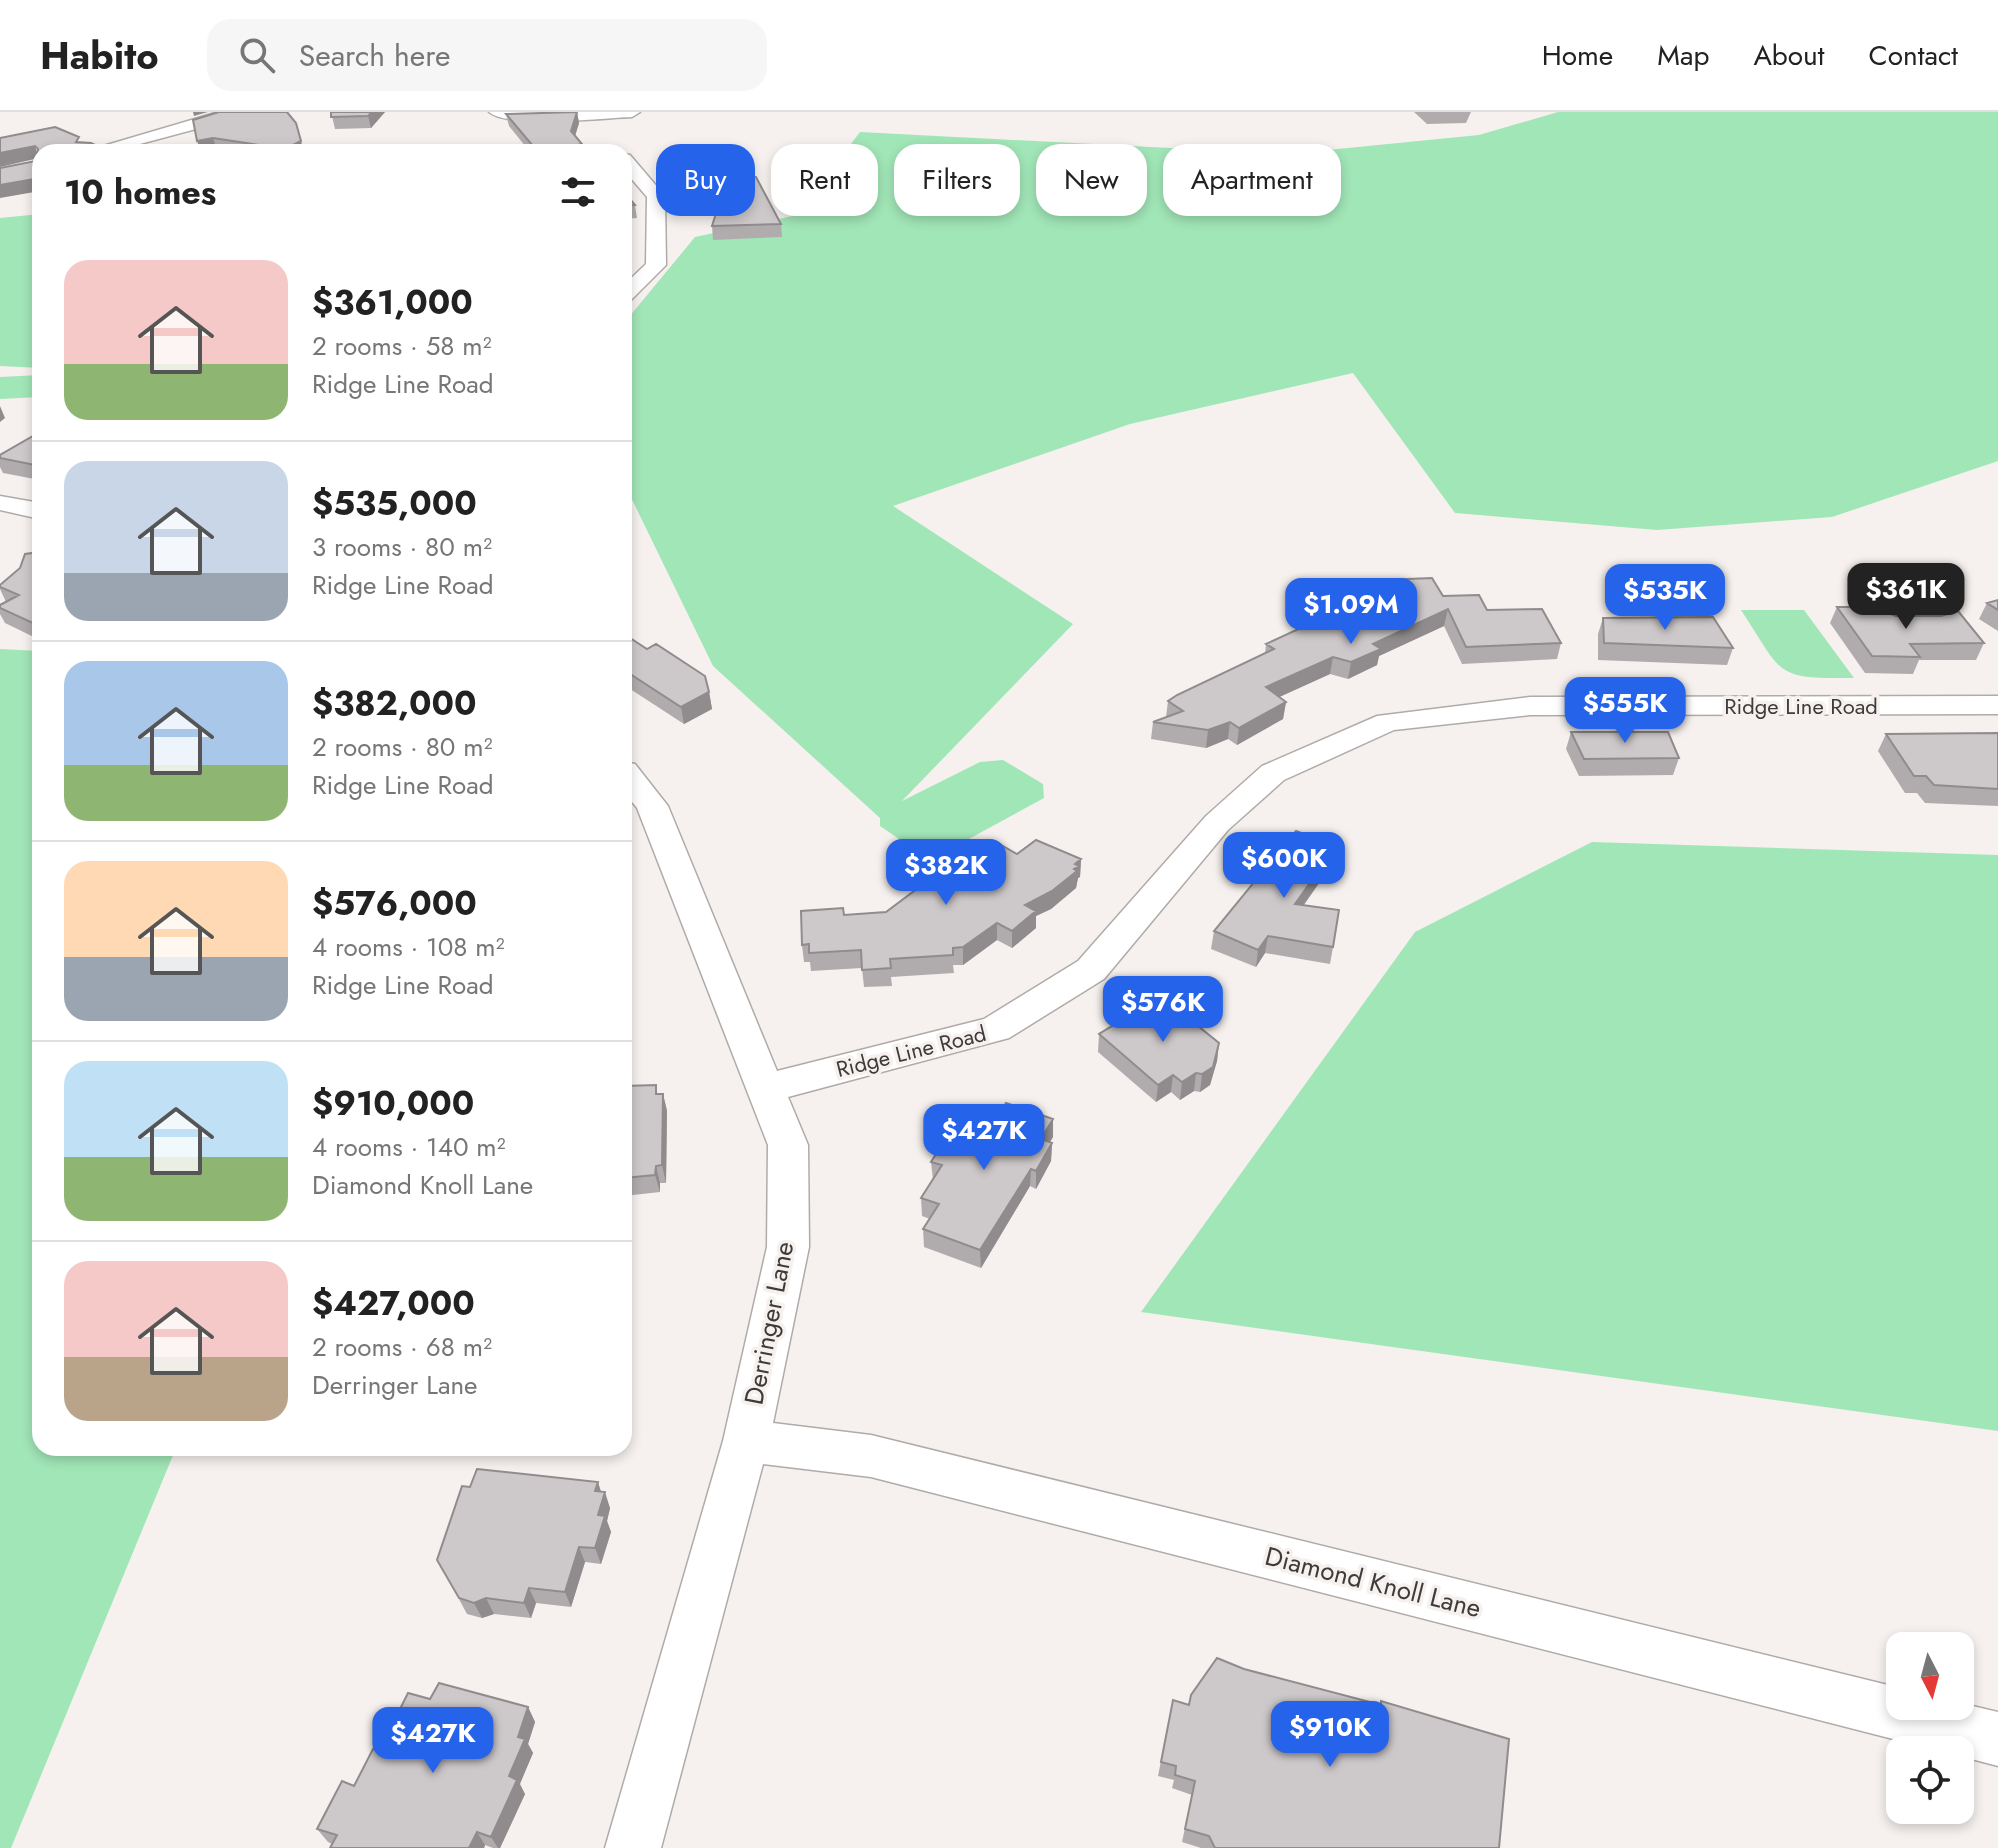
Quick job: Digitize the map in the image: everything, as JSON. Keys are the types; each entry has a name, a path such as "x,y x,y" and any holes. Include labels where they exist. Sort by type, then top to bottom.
{"street":[{"path":"120,144 215,118 252,112"},
{"path":"497,112 615,133 632,112"},
{"path":"632,168 656,196 656,265 632,288"},
{"path":"0,503 32,509"},
{"name":"Ridge Line Road","path":"767,1088 996,1029 1091,970 1217,823 1273,773 1388,722 1530,706 1998,705"},
{"name":"Derringer Lane","path":"632,781 652,806 788,1145 788,1247 746,1441 633,1848"},
{"name":"Diamond Knoll Lane","path":"746,1441 871,1456 1998,1739"}],"green space":[{"path":"1558,112 1998,112 1998,461 1832,517 1657,530 1455,513 1353,373 1130,424 893,506 1073,624 902,801 980,762 1003,760 1043,784 1044,798 943,853 918,852 880,826 880,818 713,666 632,499 632,313 695,237 792,216 878,216 878,144 851,144 860,132 1093,144 1036,144 1036,216 1147,216 1147,147 1163,148 1163,216 1341,216 1341,149 1479,135"},
{"path":"32,215 32,368 0,366 0,218"},
{"path":"32,375 32,397 0,399 0,377"},
{"path":"1638,586 1667,586 1687,620 1658,621"},
{"path":"1741,610 1804,610 1854,678 1808,677 1783,669 1765,648"},
{"path":"0,649 32,651 32,1456 173,1456 11,1848 0,1848"},
{"path":"1592,842 1998,855 1998,1431 1141,1312 1415,932"}],"building":[{"path":"219,112 287,112 296,123 301,141 295,144 252,144 213,138 197,141 193,120"},
{"path":"331,112 372,112 368,116 331,117"},
{"path":"577,112 571,131 582,144 531,144 506,114"},
{"path":"55,127 79,137 76,142 93,144 32,144 32,147 0,153 0,138"},
{"path":"32,162 32,179 0,185 0,168"},
{"path":"755,177 771,205 771,216 777,216 781,224 712,226 715,216 755,216"},
{"path":"32,437 32,464 0,458 0,455"},
{"path":"32,553 32,623 0,608 0,605 19,595 0,585 20,568 25,554"},
{"path":"1432,578 1443,596 1479,595 1487,610 1542,609 1561,643 1466,647 1448,609 1373,644 1381,649 1351,662 1333,657 1266,687 1286,702 1239,728 1230,722 1208,730 1153,722 1183,711 1168,701 1177,695 1274,649 1266,644 1351,605 1339,599 1382,580"},
{"path":"1998,600 1998,610 1987,603"},
{"path":"1837,607 1873,607 1896,616 1941,616 1958,611 1984,643 1910,644 1920,657 1872,656"},
{"path":"1713,617 1733,648 1604,643 1603,618"},
{"path":"632,639 647,649 656,644 705,676 709,692 681,707 632,675"},
{"path":"1571,732 1668,732 1679,758 1584,759"},
{"path":"1998,733 1998,789 1934,785 1926,776 1914,776 1886,734"},
{"path":"1296,831 1336,846 1295,904 1339,910 1333,947 1268,936 1258,950 1214,931"},
{"path":"1036,840 1081,859 1075,864 1079,866 1074,869 1077,871 1052,891 1025,905 1036,911 1012,931 997,923 963,947 953,948 953,955 890,959 891,968 862,970 861,950 809,953 809,944 802,945 801,911 843,908 844,915 886,912 974,846 983,851 991,845 997,848 1001,845 1017,854"},
{"path":"1153,1001 1181,1023 1188,1018 1219,1043 1213,1067 1182,1082 1173,1075 1158,1085 1099,1034"},
{"path":"656,1085 656,1094 663,1094 662,1165 656,1166 655,1175 632,1177 632,1086"},
{"path":"1006,1103 1053,1119 1041,1139 1052,1143 1036,1171 1031,1169 980,1250 923,1229 939,1204 921,1198 942,1165 931,1162 957,1121 976,1127 987,1109 1000,1113"},
{"path":"477,1469 598,1482 595,1491 605,1492 598,1515 605,1516 595,1548 579,1547 565,1592 529,1588 524,1603 486,1598 474,1603 459,1598 437,1560 462,1486 470,1487"},
{"path":"1217,1658 1244,1669 1381,1705 1381,1701 1509,1739 1499,1848 1215,1848 1209,1836 1185,1829 1195,1781 1175,1775 1176,1766 1161,1762 1173,1700 1189,1705 1191,1695"},
{"path":"439,1683 528,1707 518,1737 525,1739 509,1776 517,1780 491,1837 477,1832 469,1848 330,1848 337,1835 317,1829 342,1781 354,1786 373,1749 379,1751 408,1693 430,1699"}]}
